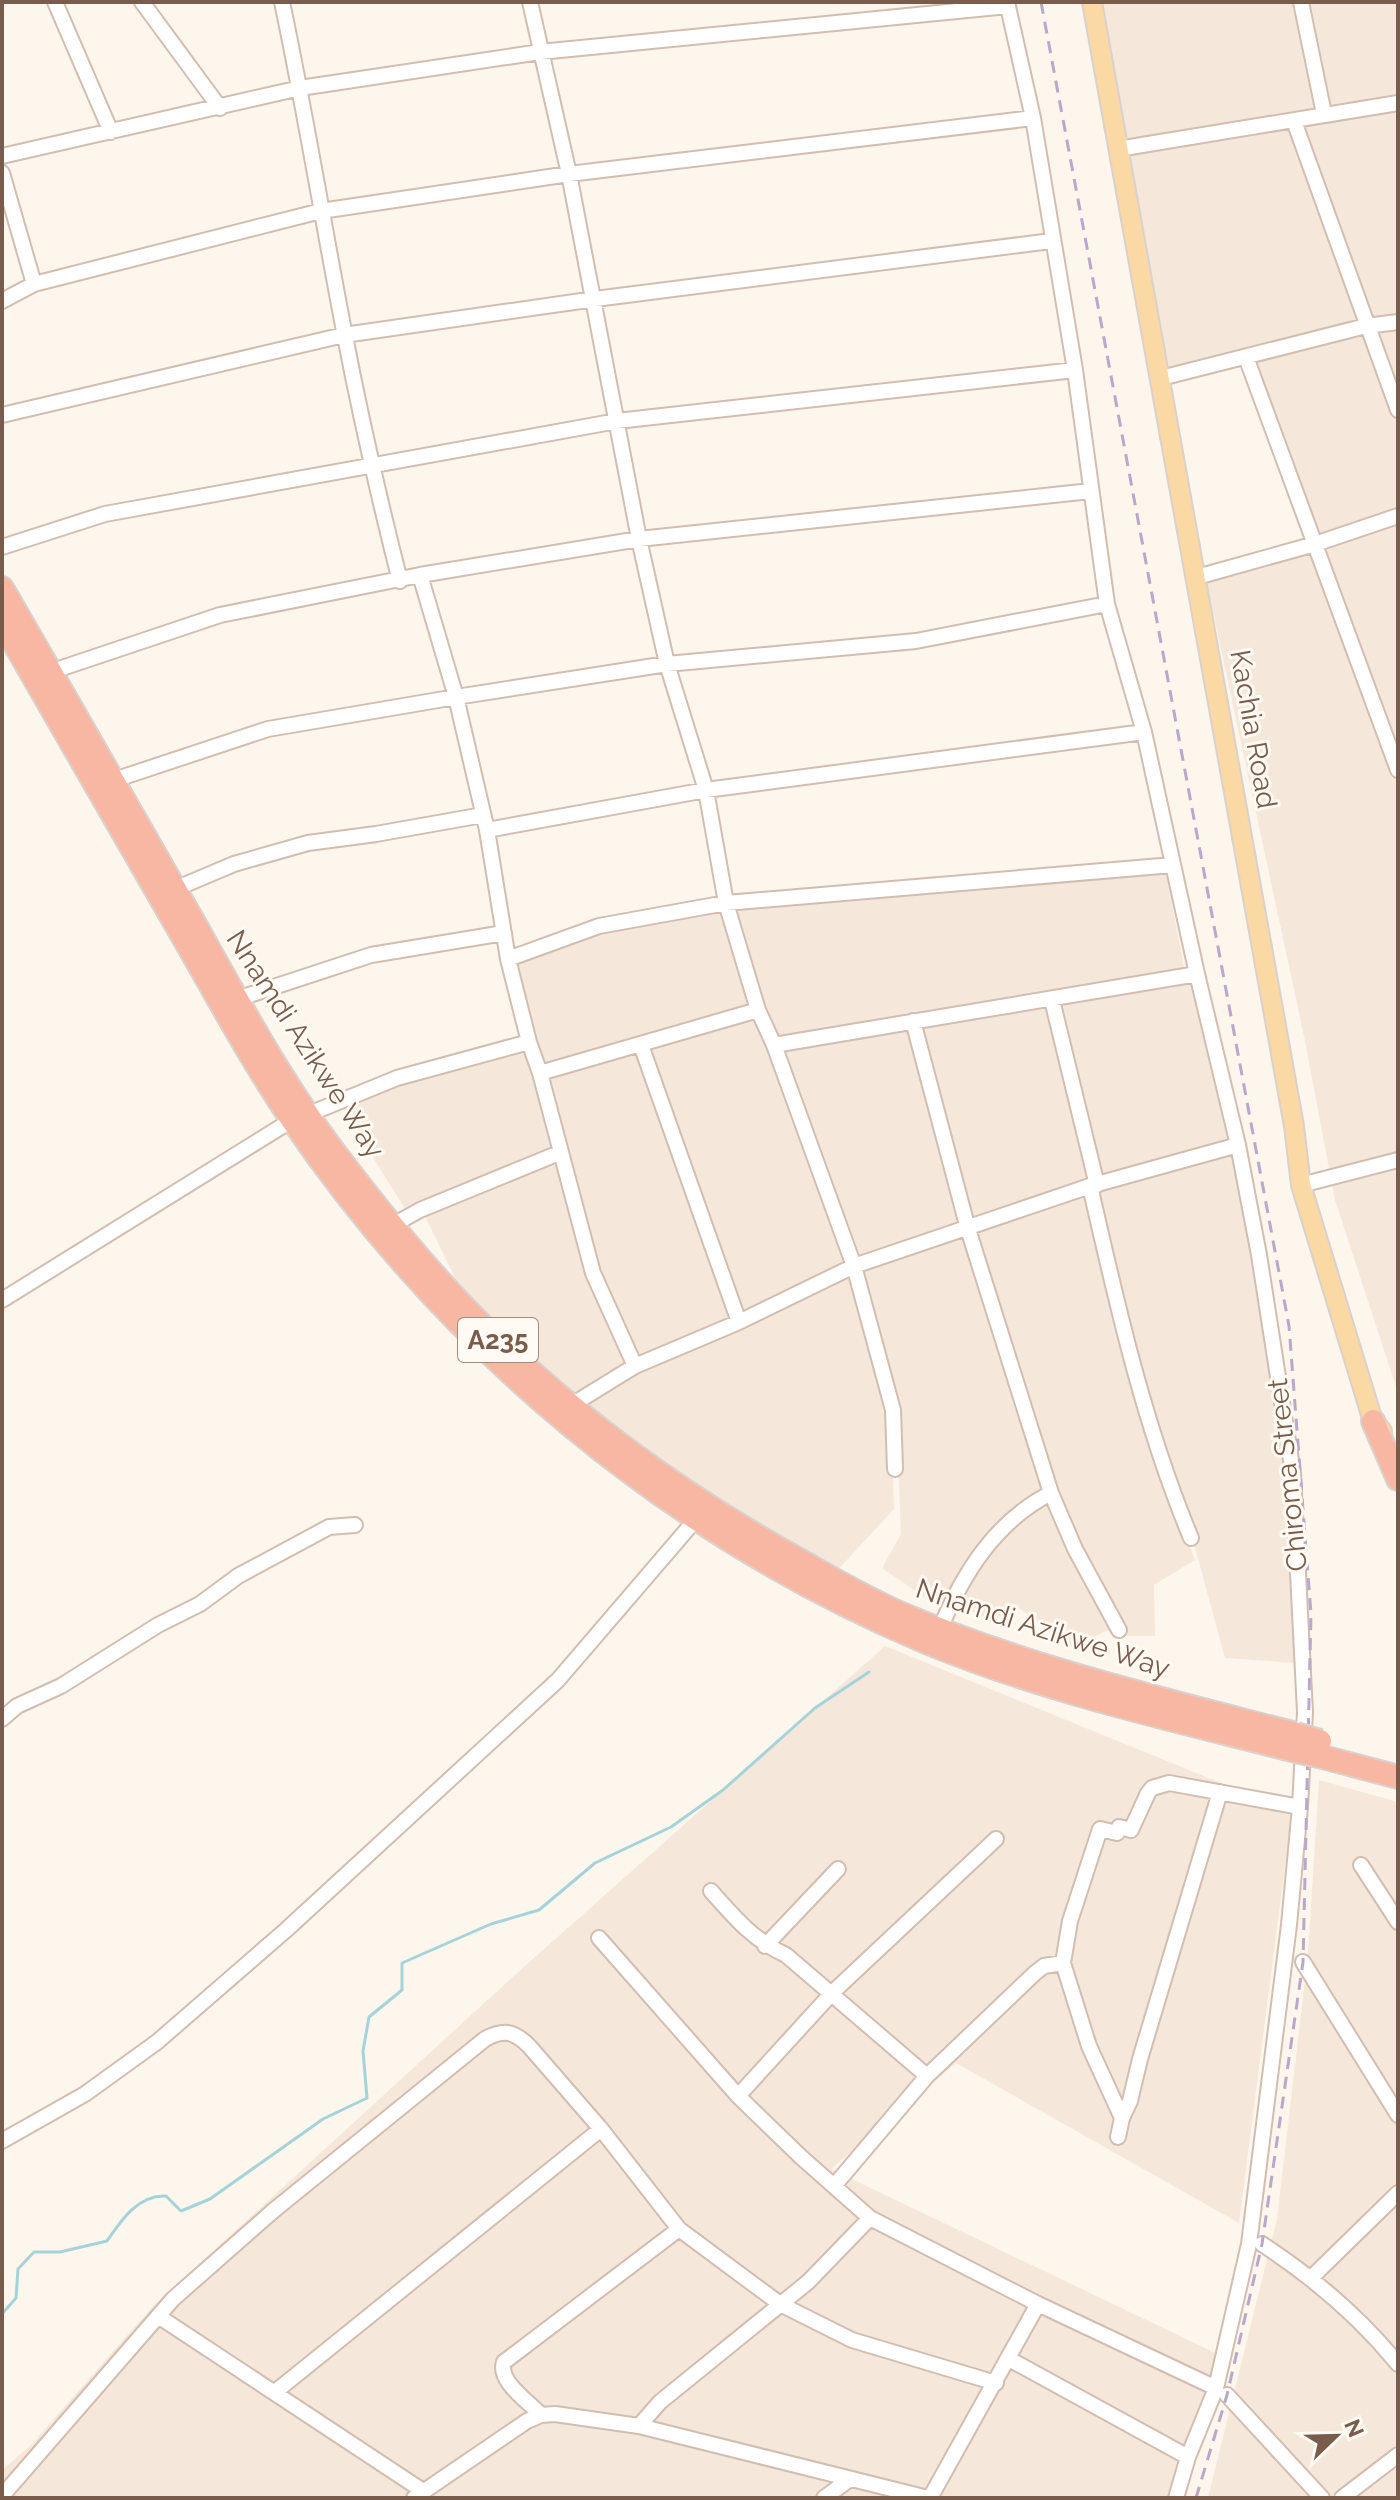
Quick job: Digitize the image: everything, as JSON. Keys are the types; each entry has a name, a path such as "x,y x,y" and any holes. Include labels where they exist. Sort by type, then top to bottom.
{"highway":[{"name":"Nnamdi Azikwe Way","path":"2,588 114,780 300,1117 460,1303 530,1371 570,1406 682,1491 767,1543 850,1588 940,1629 1080,1678 1296,1743"},
{"name":"Nnamdi Azikwe Way","path":"2,622 240,1036 300,1117 376,1234 482,1348 592,1443 697,1518 799,1580 923,1640 999,1670 1073,1693 1398,1763"},
{"path":"1373,1421 1398,1479"},
{"name":"A235","path":"1319,1748 1398,1777"}],"main road":[{"name":"Kachia Road","path":"1092,2 1294,1126 1301,1185 1373,1421 1398,1453"}],"street":[{"path":"55,2 111,132"},
{"path":"142,2 220,108"},
{"path":"282,2 344,335 400,581"},
{"path":"530,2 595,299 639,539 667,664 706,790 726,903 758,1010 774,1045 854,1266 893,1410 895,1469"},
{"path":"1301,2 1324,114"},
{"path":"2,156 300,88 540,52 1008,4"},
{"name":"Chiroma Street","path":"1008,4 1033,118 1051,241 1075,370 1107,604 1144,732 1238,1145 1293,1473 1305,1712 1289,1925 1249,2244 1221,2392 1188,2457 1176,2498"},
{"path":"1118,149 1398,103"},
{"path":"2,301 34,284 321,211 569,174 1033,118"},
{"path":"1294,121 1398,410"},
{"path":"2,173 34,284"},
{"path":"2,415 344,335 595,299 1051,241"},
{"path":"1161,378 1366,326 1398,322"},
{"path":"1246,357 1398,770"},
{"path":"2,547 105,514 617,421 1075,370"},
{"path":"50,672 220,615 420,575 639,539 1091,491"},
{"path":"1197,577 1315,544 1398,516"},
{"path":"420,575 456,697 487,830 508,959 559,1153 593,1273 635,1366"},
{"path":"114,780 268,729 667,664 916,641 1107,604"},
{"path":"487,830 706,790 1144,732"},
{"path":"175,889 234,864 308,843 483,815"},
{"path":"508,959 599,926 726,903 1173,865"},
{"path":"237,999 371,955 504,933"},
{"path":"774,1045 1197,974"},
{"path":"1052,1000 1124,1338 1169,1486 1191,1538"},
{"path":"540,1073 758,1010"},
{"path":"913,1021 968,1229 1051,1493 1075,1549 1119,1630"},
{"path":"2,1300 300,1117 397,1078 529,1042"},
{"path":"641,1045 739,1322"},
{"path":"570,1406 635,1366 739,1322 854,1266 1093,1186 1238,1145"},
{"path":"393,1225 420,1210 559,1153"},
{"path":"1301,1185 1398,1160"},
{"path":"940,1629 952,1601 980,1553 1003,1527 1032,1503 1051,1493"},
{"path":"2,2141 85,2094 157,2042 286,1930 558,1680 697,1518"},
{"path":"2,1719 17,1706 61,1686 158,1625 200,1604 238,1576 329,1527 355,1525"},
{"path":"1122,2118 1089,2046 1063,1963 1074,1909 1100,1829 1117,1833 1119,1827 1131,1830 1148,1793 1158,1785 1169,1783 1300,1807"},
{"path":"1118,2137 1220,1792"},
{"path":"738,2096 833,1992 996,1839"},
{"path":"1361,1865 1398,1922"},
{"path":"765,1946 838,1869"},
{"path":"711,1891 747,1931 765,1946 786,1955 833,1992 927,2076"},
{"path":"599,1938 738,2096 870,2218 1038,2304 1221,2392 1322,2498"},
{"path":"1303,1962 1398,2115"},
{"path":"834,2186 927,2076 1035,1973 1044,1966 1063,1963"},
{"path":"2,2496 173,2299 273,2211 485,2039 499,2031 510,2031 520,2036 601,2129 679,2229 780,2304 852,2340 996,2383"},
{"path":"275,2392 601,2129"},
{"path":"1312,2277 1398,2193"},
{"path":"639,2426 660,2402 808,2282 870,2218"},
{"path":"541,2415 505,2378 504,2362 679,2229"},
{"path":"1262,2244 1312,2277 1381,2343 1398,2364"},
{"path":"158,2316 275,2392 418,2494 527,2421 541,2415 555,2414 639,2426 929,2498 1038,2304"},
{"path":"1009,2359 1188,2457"},
{"path":"1342,2498 1398,2455"},
{"path":"824,2498 850,2479"}],"shaded area":[{"path":"1081,2 1398,2 1398,1393 1335,1200 1304,1036 1205,575 1309,545 1242,361 1156,390 1139,321 1100,83"},
{"path":"1166,870 1185,974 778,1041 761,1009 729,911"},
{"path":"724,907 755,1008 546,1071 532,1045 513,966 606,929"},
{"path":"1194,977 1236,1144 1099,1182 1055,1002"},
{"path":"1050,1001 1093,1182 969,1227 915,1023"},
{"path":"757,1012 850,1266 740,1318 645,1048"},
{"path":"912,1023 965,1228 857,1263 779,1047"},
{"path":"528,1047 556,1153 407,1212 338,1101"},
{"path":"640,1047 736,1320 634,1360 592,1265 542,1075"},
{"path":"1235,1147 1284,1454 1295,1663 1225,1658 1194,1544 1172,1483 1129,1338 1095,1187"},
{"path":"557,1157 633,1365 573,1401 514,1350 458,1284 422,1210"},
{"path":"1088,1188 1165,1484 1195,1560 1154,1585 1155,1636 1126,1636 1076,1547 969,1230"},
{"path":"966,1231 1049,1491 1030,1501 942,1609 882,1568 901,1534 896,1411 859,1267"},
{"path":"852,1268 891,1409 894,1509 834,1574 667,1470 583,1401 635,1368"},
{"path":"1050,1494 1116,1627 1070,1646 1015,1605 993,1621 952,1603 981,1554"},
{"path":"885,1646 1292,1812 1239,2223 956,2063 831,2169 1226,2358 1178,2498 2,2498 2,2470 32,2444 153,2306 516,1974"},
{"path":"1319,1780 1398,1802 1398,2498 1208,2498 1277,2219 1308,1954"}],"waterway":[{"path":"2,2314 16,2298 18,2269 34,2252 60,2252 107,2241 132,2210 156,2197 166,2196 181,2211 210,2199 323,2119 367,2098 363,2051 369,2017 402,1990 402,1963 491,1924 539,1910 595,1863 671,1827 723,1790 815,1708 869,1672"}],"railway":[{"path":"1041,2 1289,1326 1311,1614 1303,1962 1262,2244 1227,2395 1196,2498"}]}
